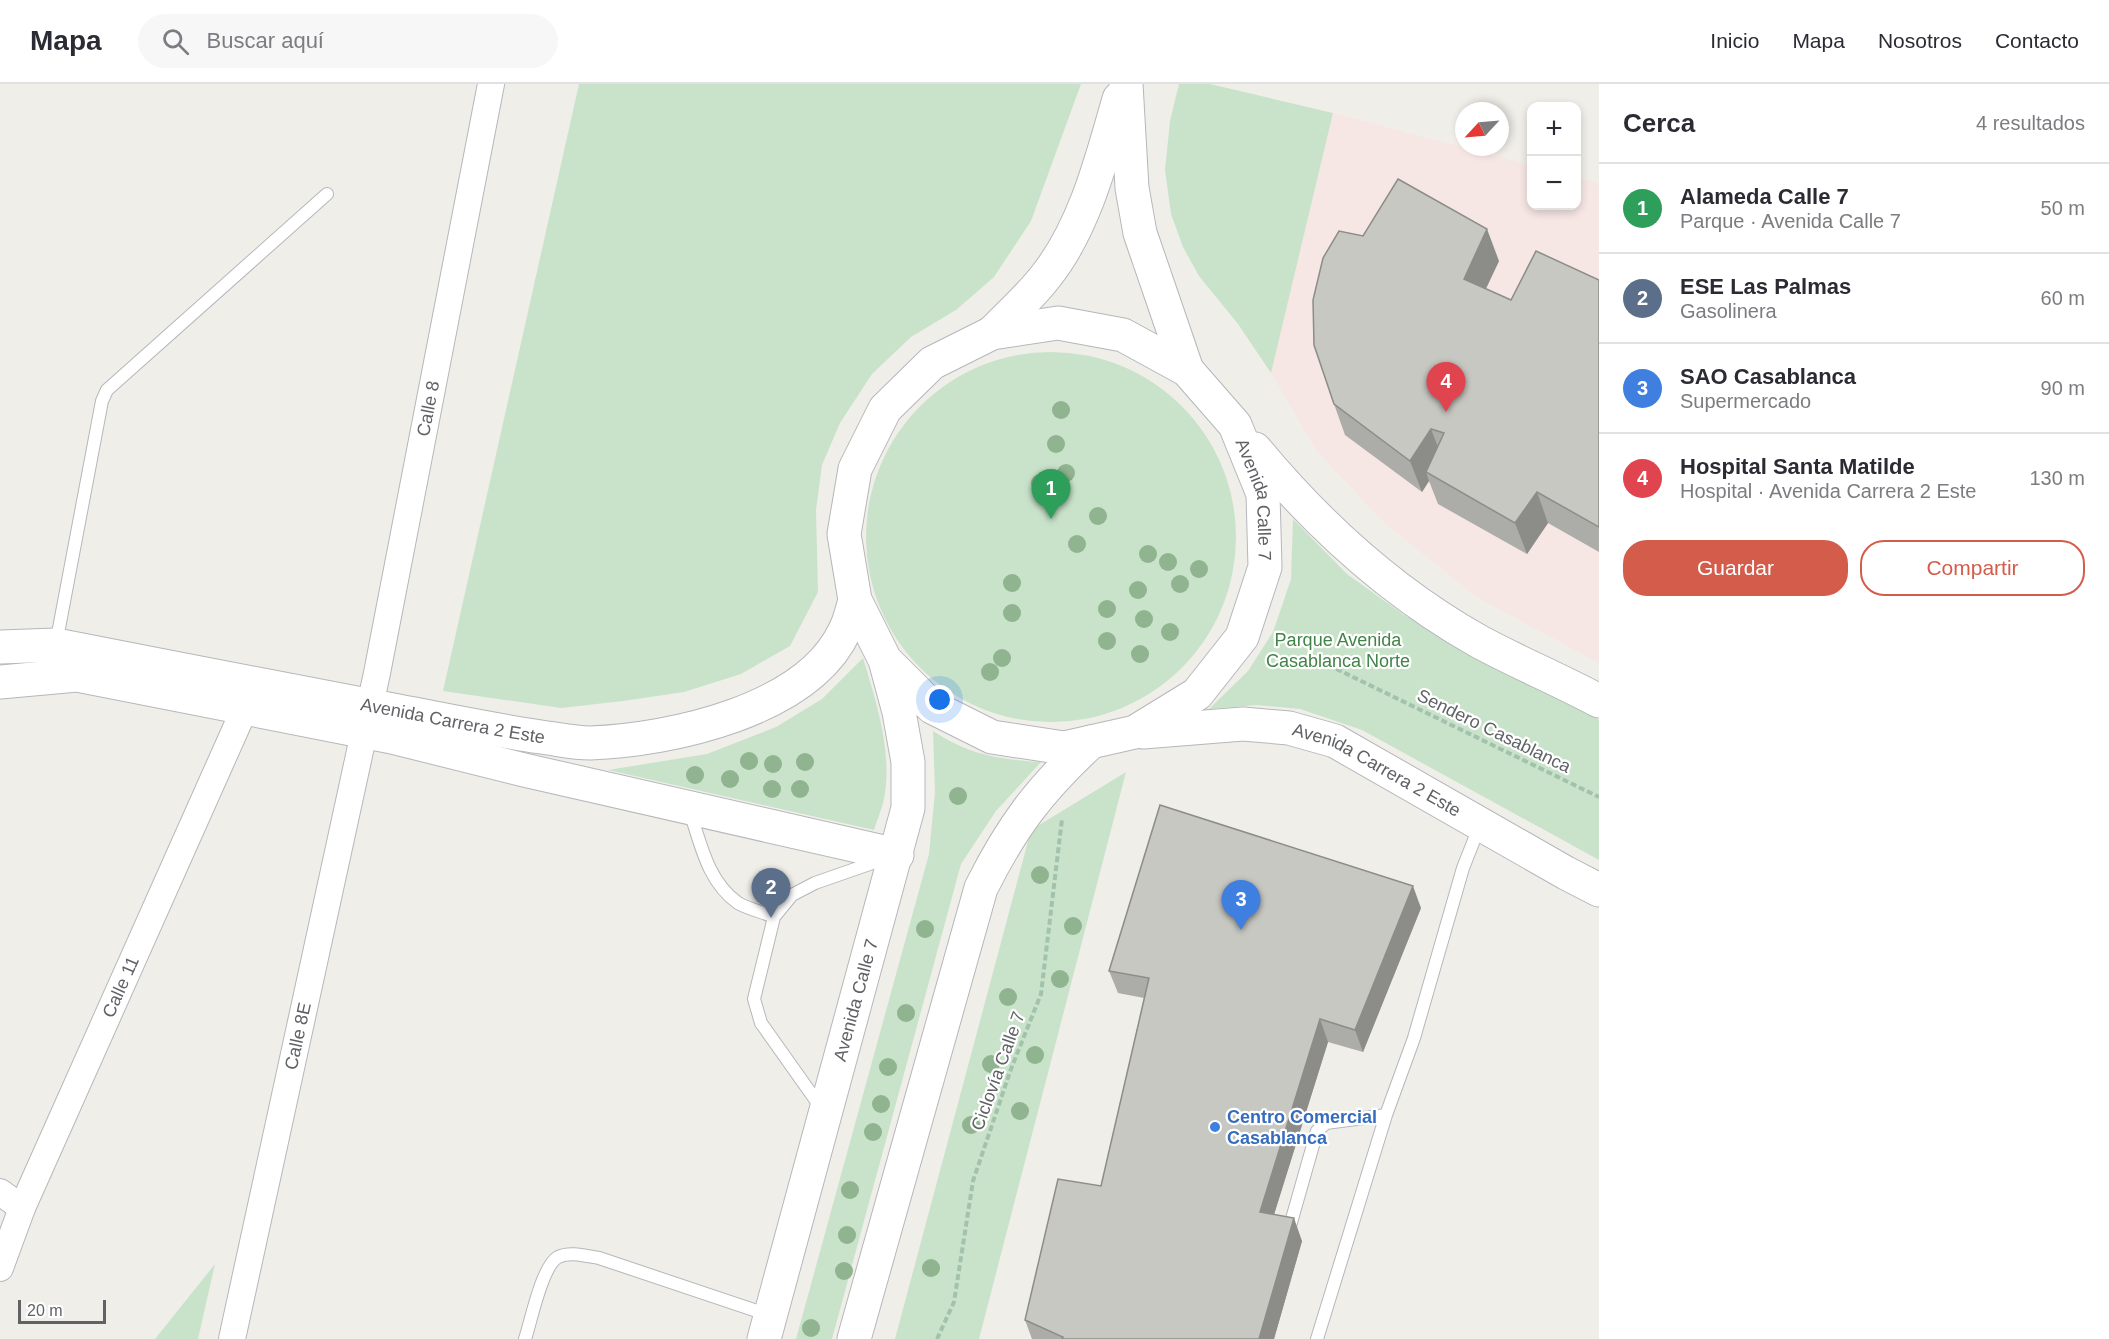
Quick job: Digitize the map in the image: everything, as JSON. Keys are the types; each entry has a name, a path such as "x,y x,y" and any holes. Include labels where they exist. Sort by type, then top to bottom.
{"main road":[{"name":"Avenida Calle 7","path":"992,333 1046,276 1075,227 1103,154 1125,84"},
{"name":"Avenida Calle 7","path":"1125,84 1132,188 1140,233 1187,370"},
{"name":"Avenida Calle 7","path":"767,1327 908,808 908,762 899,712 885,660 855,600 844,534 855,469 885,409 932,363 992,333 1058,323 1123,335 1187,370 1235,425 1263,494 1265,567 1242,637 1197,694 1135,732 1064,748 992,737 932,707 885,660"},
{"path":"1235,425 1282,482 1331,532 1414,599 1481,642 1599,700"},
{"name":"Avenida Carrera 2 Este","path":"0,682 77,675 245,708 483,729 588,743 637,739 683,730 729,717 772,699 802,681 826,657 845,631 855,600"},
{"name":"Avenida Carrera 2 Este","path":"0,646 56,645 366,718 688,807 897,855"},
{"name":"Avenida Carrera 2 Este","path":"1135,732 1195,725 1243,724 1289,728 1335,741 1599,890"},
{"name":"Avenida Calle 7","path":"854,1339 981,888 1003,843 1030,806 1056,774 1091,742"}],"street":[{"name":"Calle 8","path":"366,718 427,420 491,84"},
{"name":"Calle 11","path":"0,1268 22,1208 245,708"},
{"name":"Calle 8E","path":"232,1339 366,718"},
{"path":"0,1192 22,1208"}],"lane":[{"path":"56,645 102,401 107,390 327,194"},
{"path":"688,807 708,867 719,885 740,904 774,917"},
{"path":"1317,1339 1386,1115 1414,1038 1463,868 1480,824"},
{"path":"825,1113 761,1023 754,999 774,917 792,895 815,883 897,855"},
{"path":"1287,1238 1317,1131 1326,1123 1386,1115"},
{"path":"525,1339 547,1270 557,1257 574,1254 599,1258 767,1327"}],"path":[{"name":"Sendero Casablanca","path":"1312,657 1599,797"},
{"name":"Ciclovía Calle 7","path":"937,1339 954,1302 973,1181 1011,1069 1041,994 1064,807"}],"shaded area":[{"path":"1333,113 1455,145 1455,156 1497,156 1527,164 1527,210 1581,210 1581,178 1599,183 1599,663 1478,598 1383,522 1317,451 1271,373"}],"green space":[{"path":"579,84 1081,84 1031,221 994,277 956,310 911,337 872,374 840,423 822,465 816,510 818,592 790,646 741,674 684,692 561,708 443,691"},
{"path":"1179,84 1210,84 1333,113 1271,373 1238,324 1199,276 1183,247 1171,214 1165,170 1170,121"},
{"path":"1051,352 1087,356 1122,366 1154,383 1182,406 1205,434 1222,466 1232,501 1236,537 1232,573 1222,608 1205,640 1182,668 1154,691 1122,708 1087,718 1051,722 1015,718 980,708 948,691 920,668 897,640 880,608 870,573 866,537 870,501 880,466 897,434 920,406 948,383 980,366 1015,356"},
{"name":"Parque Avenida Casablanca Norte","path":"1293,519 1347,574 1404,615 1599,720 1599,860 1362,730 1300,709 1257,705 1209,709 1248,671 1273,632 1291,579"},
{"path":"863,658 885,746 884,799 874,830 608,770 707,754 776,727 822,699"},
{"path":"933,731 972,751 1041,762 996,811 961,864 832,1339 796,1339 929,854 935,792"},
{"path":"1126,772 979,1339 895,1339 1031,830"},
{"path":"215,1264 198,1339 155,1339"}],"building":[{"path":"1398,179 1487,229 1464,279 1511,300 1536,251 1599,280 1599,527 1537,492 1515,523 1426,472 1444,433 1431,429 1410,461 1334,404 1314,345 1313,300 1323,258 1339,231 1363,236"},
{"name":"Centro Comercial Casablanca","path":"1160,805 1413,886 1355,1030 1320,1019 1260,1212 1294,1218 1259,1339 1062,1339 1063,1337 1025,1320 1058,1179 1101,1186 1149,978 1109,971"}],"place":[{"name":"Hospital Santa Matilde","path":"1446,412"},
{"name":"Alameda Calle 7","path":"1051,519"},
{"name":"ESE Las Palmas","path":"771,918"},
{"name":"SAO Casablanca","path":"1241,930"},
{"name":"Centro Comercial Casablanca","path":"1215,1127"}]}
